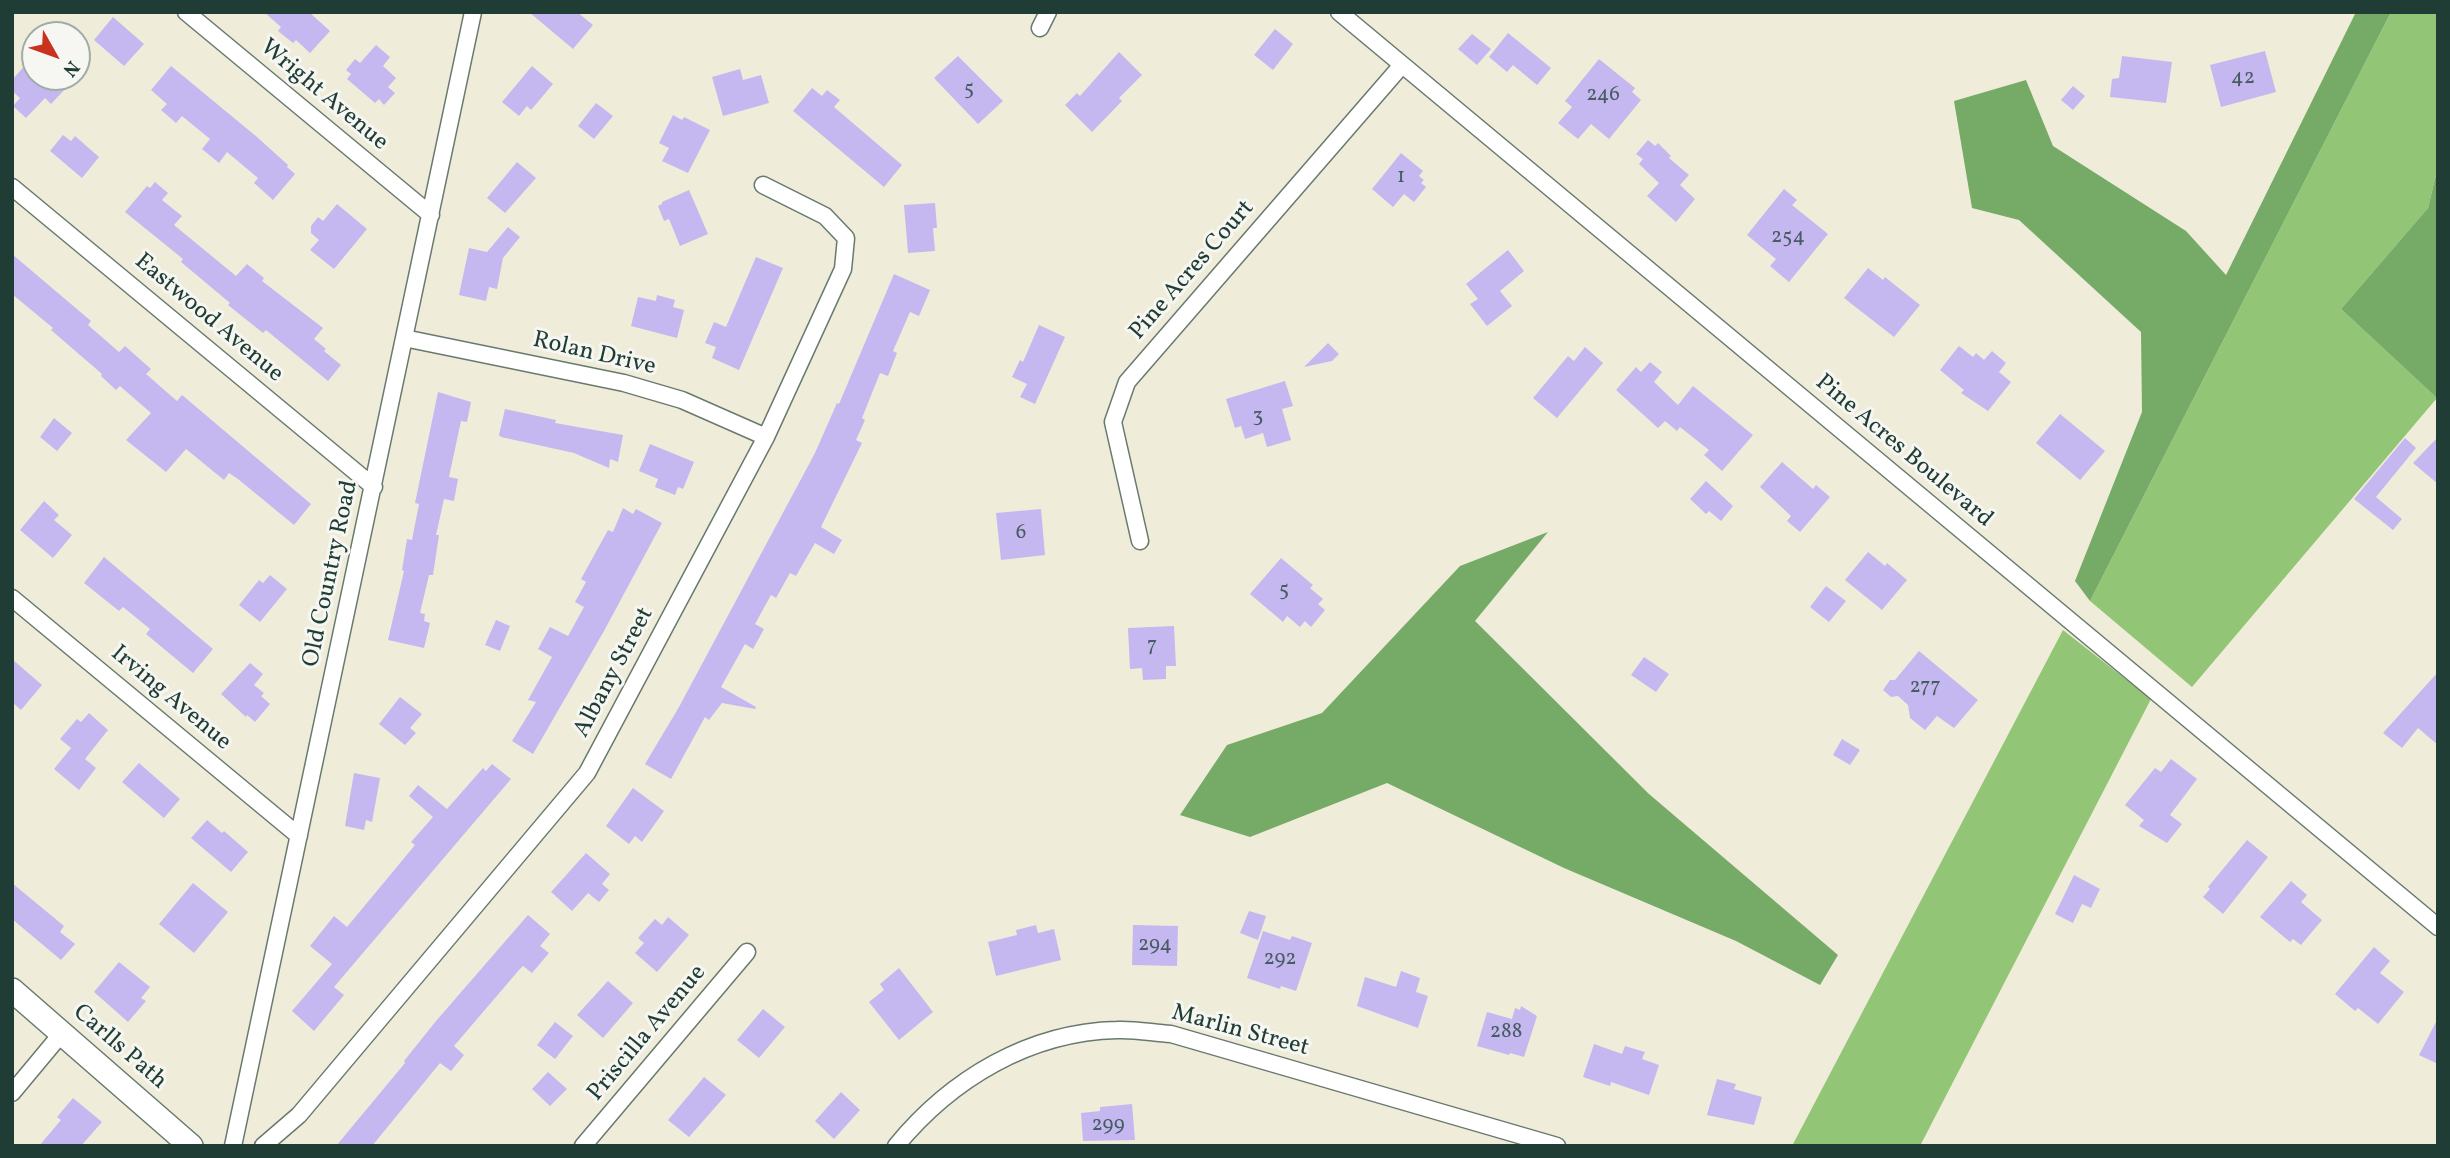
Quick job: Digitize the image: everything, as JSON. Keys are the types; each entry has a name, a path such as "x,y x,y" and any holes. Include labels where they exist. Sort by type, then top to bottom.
{"street":[{"name":"Wright Avenue","path":"186,12 431,215"},
{"name":"Old Country Road","path":"233,1146 473,12"},
{"path":"1040,28 1048,12"},
{"name":"Pine Acres Boulevard","path":"1339,12 2438,927"},
{"name":"Pine Acres Court","path":"1140,541 1113,422 1127,382 1402,65"},
{"name":"Albany Street","path":"263,1146 299,1115 587,773 766,437 843,269 846,238 825,216 763,185"},
{"name":"Eastwood Avenue","path":"12,187 374,487"},
{"name":"Rolan Drive","path":"404,338 624,383 682,400 766,437"},
{"name":"Irving Avenue","path":"12,598 299,836"},
{"name":"Priscilla Avenue","path":"583,1146 747,952"},
{"name":"Carlls Path","path":"12,990 191,1146"},
{"name":"Marlin Street","path":"896,1146 910,1128 991,1063 1026,1048 1072,1034 1118,1030 1171,1034 1558,1146"},
{"path":"12,1093 62,1033"}],"green space":[{"path":"2356,12 2391,12 2090,601 2075,581 2142,412 2141,332 2019,220 1972,208 1954,101 2026,80 2053,146 2186,231 2226,275"},
{"path":"2391,12 2438,12 2438,167 2428,208 2341,309 2437,398 2192,687 2090,601"},
{"path":"2438,167 2438,399 2341,309 2428,208"},
{"path":"1548,532 1475,621 1649,794 1838,955 1820,985 1736,941 1564,868 1387,783 1250,837 1180,815 1227,745 1322,713 1460,566"},
{"path":"2063,630 2151,699 1920,1146 1792,1146"}],"building":[{"path":"264,12 309,12 330,31 310,53 296,40 293,43 278,31 281,27"},
{"path":"529,12 577,12 593,25 573,49"},
{"path":"113,17 144,44 124,66 94,40"},
{"path":"1275,29 1293,44 1273,70 1254,55"},
{"path":"1508,33 1551,68 1537,85 1513,65 1507,72 1489,57"},
{"path":"1472,34 1491,49 1477,65 1458,49"},
{"path":"376,45 390,57 383,66 396,78 388,87 395,93 384,105 379,99 375,103 347,79 351,74 346,70 355,59 360,63"},
{"path":"2265,51 2276,92 2221,107 2210,65"},
{"path":"1119,52 1142,75 1119,98 1122,101 1092,132 1065,105 1077,93 1080,96"},
{"path":"958,56 1003,101 978,124 934,78"},
{"path":"2122,56 2172,62 2166,103 2110,97 2112,79 2119,78"},
{"path":"1599,59 1635,88 1632,92 1641,100 1609,139 1591,124 1578,139 1558,123 1572,107 1565,101"},
{"path":"171,66 257,137 295,174 273,200 254,183 258,178 227,152 219,163 202,149 210,139 182,116 176,123 161,110 167,104 151,90"},
{"path":"532,66 553,84 531,110 527,106 519,116 502,102"},
{"path":"740,69 743,80 761,75 769,103 723,116 712,77"},
{"path":"21,70 21,91 63,91 51,104 45,98 26,118 13,106 20,98 12,91 12,80"},
{"path":"2073,86 2085,96 2073,110 2061,100"},
{"path":"812,88 822,96 827,90 840,100 834,107 902,165 884,187 793,111"},
{"path":"596,103 613,116 594,139 578,126"},
{"path":"673,115 682,120 684,117 710,130 688,173 662,161 669,148 659,143"},
{"path":"63,135 71,141 75,136 99,157 82,178 50,151"},
{"path":"1648,140 1655,146 1658,143 1671,156 1669,158 1689,175 1680,185 1695,199 1676,222 1647,196 1659,183 1639,164 1643,159 1636,154"},
{"path":"1401,153 1423,171 1419,176 1426,187 1414,202 1404,194 1393,207 1372,189"},
{"path":"517,162 536,178 505,213 487,198"},
{"path":"155,182 168,193 162,200 182,216 174,225 236,276 247,264 264,278 262,281 323,328 314,339 341,365 328,381 266,330 263,333 228,305 230,303 181,262 183,259 125,212 147,186 150,188"},
{"path":"1784,189 1797,200 1792,205 1828,234 1789,282 1770,266 1776,259 1747,235"},
{"path":"689,190 708,234 680,246 669,219 664,221 658,206"},
{"path":"935,203 935,251 908,253 904,205"},
{"path":"337,204 367,229 334,269 310,250 319,240 311,233 311,226 318,217 323,221"},
{"path":"508,227 520,237 503,258 497,289 489,287 486,301 459,295 469,248 487,252"},
{"path":"1508,250 1524,271 1500,291 1512,306 1487,326 1470,304 1478,299 1466,284"},
{"path":"12,254 91,321 88,325 119,352 125,346 151,369 146,374 177,401 182,395 311,504 294,525 238,479 229,473 224,480 186,449 166,472 126,440 151,413 120,386 116,390 102,374 51,330 53,328 12,294"},
{"path":"756,257 783,268 739,370 712,358 716,347 705,343 714,322 726,327"},
{"path":"1868,268 1883,280 1885,277 1920,305 1894,337 1844,298"},
{"path":"894,274 930,290 919,316 910,312 893,351 897,353 888,376 880,373 856,440 862,443 821,527 842,540 834,554 815,543 796,576 790,573 776,598 771,595 755,624 764,629 753,649 745,644 721,687 756,707 755,709 722,703 709,720 705,717 671,779 645,764 679,707 815,453 837,403 839,404"},
{"path":"657,295 675,300 673,307 684,310 677,338 631,326 638,297 656,301"},
{"path":"1039,325 1065,337 1035,404 1020,397 1027,384 1012,377 1020,360 1023,362"},
{"path":"1328,343 1339,354 1332,361 1304,367"},
{"path":"1959,346 1973,357 1976,353 1984,360 1992,351 2006,363 1999,372 2011,382 1988,411 1961,393 1964,390 1940,370"},
{"path":"1585,347 1603,363 1557,418 1533,398 1568,356 1574,361"},
{"path":"1650,362 1662,372 1654,382 1678,405 1693,386 1753,435 1722,471 1704,455 1709,450 1680,427 1677,431 1665,421 1658,428 1616,390 1636,367 1641,372"},
{"path":"1285,381 1293,406 1282,409 1291,440 1267,447 1263,433 1245,439 1241,426 1235,428 1226,399"},
{"path":"438,392 471,402 467,422 461,421 449,477 458,479 454,501 444,499 436,535 439,535 433,575 429,575 420,613 425,614 424,621 430,623 424,648 388,640 404,571 407,539 412,540 419,504 415,503"},
{"path":"505,409 556,420 555,423 623,435 618,462 610,459 609,468 574,453 501,437 499,435"},
{"path":"2060,414 2105,451 2080,480 2036,443"},
{"path":"54,418 72,433 57,451 40,437"},
{"path":"2438,437 2438,484 2413,463"},
{"path":"2405,438 2416,448 2376,497 2402,519 2393,530 2354,499"},
{"path":"650,444 694,462 683,489 678,487 675,495 655,487 658,479 639,471"},
{"path":"1782,462 1813,489 1816,485 1830,497 1800,532 1787,521 1791,516 1760,487"},
{"path":"1706,481 1733,506 1721,521 1709,511 1706,514 1690,499"},
{"path":"44,501 59,515 54,520 72,535 53,558 20,530"},
{"path":"623,508 633,514 636,509 662,523 533,754 512,741 536,702 528,700 552,657 538,649 550,627 568,636 584,607 575,602 586,582 581,579 608,530 613,532"},
{"path":"1041,509 1045,555 1001,560 996,513"},
{"path":"1868,552 1885,566 1887,563 1907,580 1882,610 1845,580"},
{"path":"104,557 213,649 193,673 146,634 150,629 123,607 119,611 84,583"},
{"path":"1281,558 1313,585 1310,588 1323,599 1318,604 1325,610 1311,627 1305,621 1300,627 1287,616 1283,622 1250,594"},
{"path":"270,575 287,589 260,622 239,605 259,580 263,583"},
{"path":"1826,586 1846,601 1829,622 1810,607"},
{"path":"496,620 510,626 500,651 485,645"},
{"path":"1174,626 1176,666 1166,666 1166,679 1143,680 1142,668 1130,669 1128,628"},
{"path":"1919,651 1978,700 1954,728 1937,716 1925,730 1910,718 1908,705 1898,696 1891,697 1883,690"},
{"path":"1644,657 1669,674 1656,692 1631,675"},
{"path":"12,659 42,685 21,710 12,702"},
{"path":"250,663 263,674 254,685 264,693 261,696 270,704 255,722 221,694"},
{"path":"2438,672 2438,745 2418,728 2402,748 2383,733"},
{"path":"400,697 422,714 410,728 416,733 405,745 379,724"},
{"path":"89,713 108,730 85,759 96,768 79,790 54,769 71,748 60,739 77,719 81,722"},
{"path":"1842,739 1860,750 1850,765 1833,755"},
{"path":"2171,759 2197,779 2170,815 2182,824 2167,843 2139,826 2144,820 2125,805 2155,768 2161,772"},
{"path":"139,763 180,799 164,818 122,782"},
{"path":"492,764 511,779 334,987 344,995 314,1031 292,1011 332,964 310,946 334,916 347,927 415,845 411,842 433,817 409,796 418,785 447,809 483,768 486,771"},
{"path":"354,773 380,778 372,822 366,820 364,830 345,826"},
{"path":"633,788 664,811 642,842 635,836 629,844 606,826"},
{"path":"207,820 248,852 231,872 191,838"},
{"path":"2247,840 2268,857 2223,914 2203,897 2210,889 2208,887"},
{"path":"586,853 610,874 602,884 609,890 599,902 588,893 572,911 551,892"},
{"path":"2074,875 2100,889 2091,908 2082,904 2073,923 2055,914"},
{"path":"2291,881 2307,895 2301,902 2322,920 2301,945 2293,939 2290,942 2260,917"},
{"path":"12,883 64,926 60,932 75,944 61,960 12,919"},
{"path":"193,883 228,912 194,953 159,924"},
{"path":"1249,911 1266,916 1258,940 1240,933"},
{"path":"528,915 550,934 540,946 549,953 532,973 523,966 454,1046 464,1055 451,1071 440,1063 372,1146 336,1146 436,1021"},
{"path":"668,917 689,935 657,972 635,953 644,943 638,938 655,919 662,925"},
{"path":"1036,925 1038,933 1054,929 1061,960 996,976 988,942 1017,935 1016,930"},
{"path":"1133,925 1178,926 1177,966 1132,965"},
{"path":"1263,931 1290,940 1292,936 1312,943 1296,991 1281,986 1280,989 1247,978"},
{"path":"2374,947 2390,961 2380,973 2404,992 2378,1024 2358,1008 2355,1011 2335,994"},
{"path":"119,962 150,987 141,998 146,1001 128,1022 94,992"},
{"path":"899,968 933,1012 899,1040 869,1002 884,990 880,984"},
{"path":"1401,971 1420,978 1416,992 1428,996 1418,1028 1357,1006 1365,977 1396,987"},
{"path":"608,981 633,1003 603,1038 577,1015"},
{"path":"1521,1006 1537,1016 1524,1057 1477,1046 1487,1012 1512,1019 1515,1008 1520,1010"},
{"path":"763,1009 785,1027 759,1058 737,1040"},
{"path":"2438,1018 2438,1064 2419,1055"},
{"path":"555,1022 573,1036 555,1059 537,1045"},
{"path":"1594,1044 1622,1054 1625,1046 1645,1052 1642,1059 1659,1065 1649,1095 1611,1082 1610,1086 1583,1077"},
{"path":"548,1072 567,1089 550,1106 532,1089"},
{"path":"704,1077 726,1095 689,1137 668,1120"},
{"path":"1717,1079 1736,1084 1734,1089 1762,1097 1754,1125 1707,1115"},
{"path":"841,1092 860,1110 834,1139 815,1121"},
{"path":"73,1098 102,1122 81,1146 39,1146 61,1120 57,1117"},
{"path":"1132,1104 1135,1140 1083,1141 1081,1113 1100,1111 1100,1107"}]}
